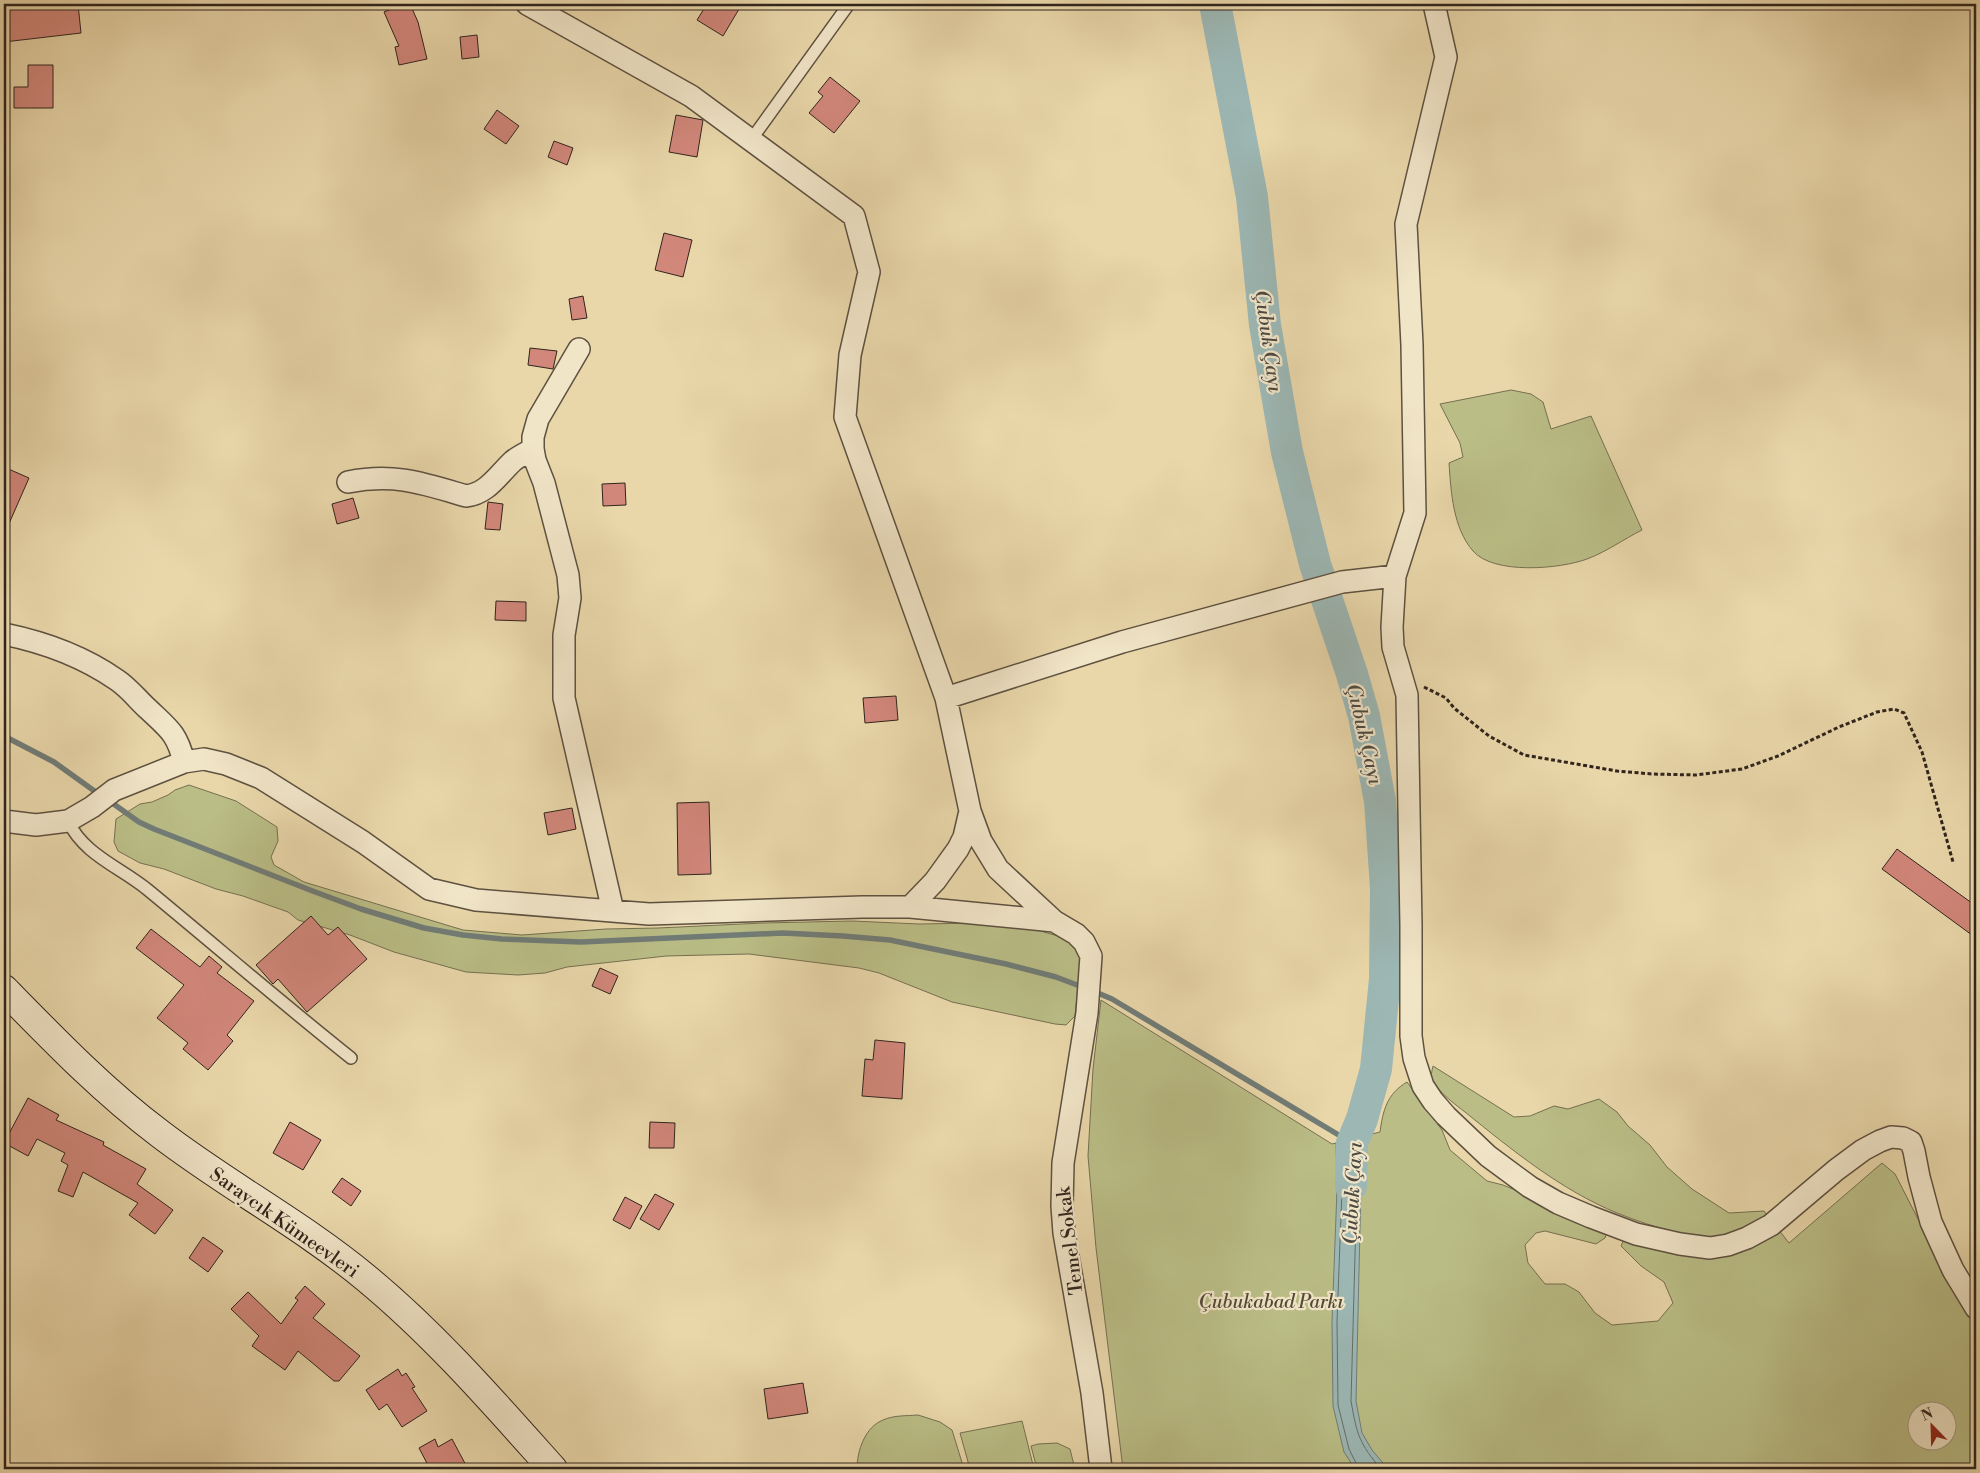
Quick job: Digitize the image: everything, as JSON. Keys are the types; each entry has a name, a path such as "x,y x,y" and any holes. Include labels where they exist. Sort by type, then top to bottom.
{"main road":[{"name":"Saraycık Kümeevleri","path":"4,989 102,1086 145,1122 328,1249 366,1278 436,1342 553,1469"}],"street":[{"path":"527,4 691,96 854,216 869,272 850,355 845,417 946,698 970,811 980,841 998,869 1054,921"},
{"path":"1434,4 1446,56 1406,224 1412,345 1415,513 1395,576 1392,627 1392,647 1403,677 1407,695 1411,926 1410,1036 1418,1073 1423,1086 1437,1106 1488,1156 1530,1187 1558,1203 1636,1234 1680,1244 1710,1248 1737,1242 1771,1225 1863,1150 1891,1137 1903,1138 1910,1142 1914,1151 1926,1208 1942,1249 1976,1308"},
{"path":"579,349 538,419 533,437 533,449 568,575 570,598 564,635 564,698 614,911"},
{"path":"348,482 376,478 399,479 422,483 466,496 473,495 483,491 514,460 533,449"},
{"path":"946,698 1122,642 1301,593 1342,582 1395,576"},
{"path":"4,634 29,640 65,653 119,681 172,732 179,744 184,762"},
{"path":"4,821 36,825 68,821 92,807 114,790 184,762 204,759 226,764 261,778 364,842 429,889 476,900 649,914 910,907 1054,921"},
{"path":"910,907 935,881 958,849 964,838 970,811"},
{"name":"Temel Sokak","path":"1054,921 1065,926 1084,942 1092,956 1086,1013 1063,1163 1062,1206 1064,1233 1092,1393 1101,1469"}],"lane":[{"path":"751,140 849,4"},
{"path":"68,821 79,839 90,851 146,888 260,985 351,1058"}],"path":[{"path":"1403,677 1446,698 1454,708 1489,736 1524,755 1617,771 1652,774 1696,775 1742,769 1778,756 1877,712 1894,709 1904,713 1922,752 1953,862"}],"green space":[{"path":"1511,390 1531,394 1543,402 1551,429 1591,416 1642,530 1587,559 1575,563 1545,567 1511,567 1496,564 1483,559 1473,551 1466,542 1457,521 1451,486 1449,463 1463,457 1460,443 1440,404"},
{"path":"189,785 236,801 277,827 278,841 271,857 274,865 304,882 463,930 522,935 606,929 852,921 919,924 975,923 1030,928 1065,938 1080,952 1075,1016 1066,1025 1055,1024 952,1002 879,973 859,968 749,954 666,956 567,967 545,973 518,975 466,972 394,952 350,935 298,920 288,912 243,896 216,889 164,869 140,863 118,851 114,842 116,819 140,804 152,802"},
{"name":"Çubukabad Parkı","path":"1101,1000 1332,1144 1380,1132 1390,1097 1407,1082 1442,1130 1450,1150 1487,1181 1503,1185 1608,1228 1605,1238 1596,1244 1545,1231 1536,1233 1525,1245 1528,1263 1545,1284 1565,1284 1579,1292 1595,1313 1612,1325 1658,1321 1673,1303 1664,1282 1641,1266 1621,1246 1625,1237 1660,1250 1698,1257 1738,1246 1647,1224 1596,1204 1576,1193 1519,1155 1447,1098 1432,1079 1433,1066 1514,1117 1530,1116 1554,1106 1568,1109 1599,1099 1617,1112 1628,1126 1650,1145 1667,1167 1692,1189 1729,1213 1764,1211 1789,1243 1882,1163 1895,1174 1935,1252 1976,1317 1976,1469 1123,1469 1096,1248 1088,1156 1093,1069"},
{"path":"918,1415 940,1422 952,1430 964,1469 857,1469 860,1447 871,1428 887,1418"},
{"path":"1022,1421 1034,1469 970,1469 960,1433"},
{"path":"1057,1443 1070,1449 1075,1469 1037,1469 1031,1446"}],"water":[{"path":"1362,1141 1356,1401 1362,1433 1372,1450 1388,1469 1355,1469 1344,1452 1333,1406 1332,1322 1337,1189 1336,1143"}],"building":[{"path":"78,4 81,33 4,42 4,6"},
{"path":"404,4 410,4 418,22 427,59 399,65 395,47 399,46 384,12"},
{"path":"707,4 742,4 723,36 697,20"},
{"path":"477,35 479,57 462,59 460,37"},
{"path":"28,65 53,65 53,108 14,108 14,87 28,87"},
{"path":"830,77 860,101 834,133 809,113 823,96 818,92"},
{"path":"497,110 519,126 506,144 484,129"},
{"path":"676,115 703,120 697,157 669,152"},
{"path":"554,141 573,148 567,165 548,157"},
{"path":"664,233 692,240 683,277 655,270"},
{"path":"583,296 587,318 572,320 569,299"},
{"path":"530,348 557,351 553,369 528,365"},
{"path":"4,467 29,478 4,535"},
{"path":"625,483 626,505 603,506 602,484"},
{"path":"353,498 359,518 337,524 332,504"},
{"path":"488,502 503,504 500,530 485,529"},
{"path":"496,601 526,602 526,621 495,620"},
{"path":"896,696 898,720 865,723 863,698"},
{"path":"709,802 711,874 678,875 677,803"},
{"path":"572,808 576,829 548,835 544,813"},
{"path":"1897,849 1976,906 1976,938 1882,869"},
{"path":"311,916 328,935 338,927 367,959 307,1012 278,979 273,984 256,965"},
{"path":"151,929 200,967 209,956 222,967 217,973 254,1001 227,1035 233,1041 208,1070 183,1049 188,1043 157,1018 184,985 136,948"},
{"path":"600,968 618,976 610,994 592,986"},
{"path":"875,1040 905,1043 902,1099 862,1096 865,1059 873,1060"},
{"path":"28,1098 59,1115 56,1120 104,1142 103,1145 146,1169 137,1184 173,1210 155,1234 129,1215 138,1203 83,1172 73,1197 58,1191 68,1165 61,1161 65,1153 37,1139 28,1156 4,1143"},
{"path":"290,1122 321,1140 303,1170 273,1153"},
{"path":"650,1122 675,1123 674,1148 649,1148"},
{"path":"342,1178 361,1191 351,1206 332,1192"},
{"path":"655,1194 674,1204 659,1230 640,1219"},
{"path":"625,1197 642,1206 630,1229 613,1220"},
{"path":"203,1237 223,1251 208,1272 189,1258"},
{"path":"305,1286 325,1304 313,1318 360,1356 339,1381 334,1381 298,1351 285,1370 252,1346 259,1336 231,1309 248,1292 281,1324 298,1300 295,1298"},
{"path":"398,1369 402,1376 406,1373 415,1387 412,1388 427,1411 402,1427 387,1404 379,1410 366,1390"},
{"path":"803,1383 808,1413 768,1419 764,1389"},
{"path":"435,1439 438,1447 452,1439 468,1469 430,1469 419,1448"}],"waterway":[{"name":"Çubuk Çayı","path":"1215,4 1252,197 1265,325 1287,452 1315,564 1364,716 1380,801 1386,888 1385,979 1376,1069 1362,1119 1352,1143 1351,1186"},
{"path":"4,736 54,762 100,795"},
{"path":"108,800 139,822 154,829 361,909 424,928 502,939 581,942 783,933 890,940 1006,964 1056,977 1085,988"},
{"path":"1093,991 1112,999 1352,1143"}]}
